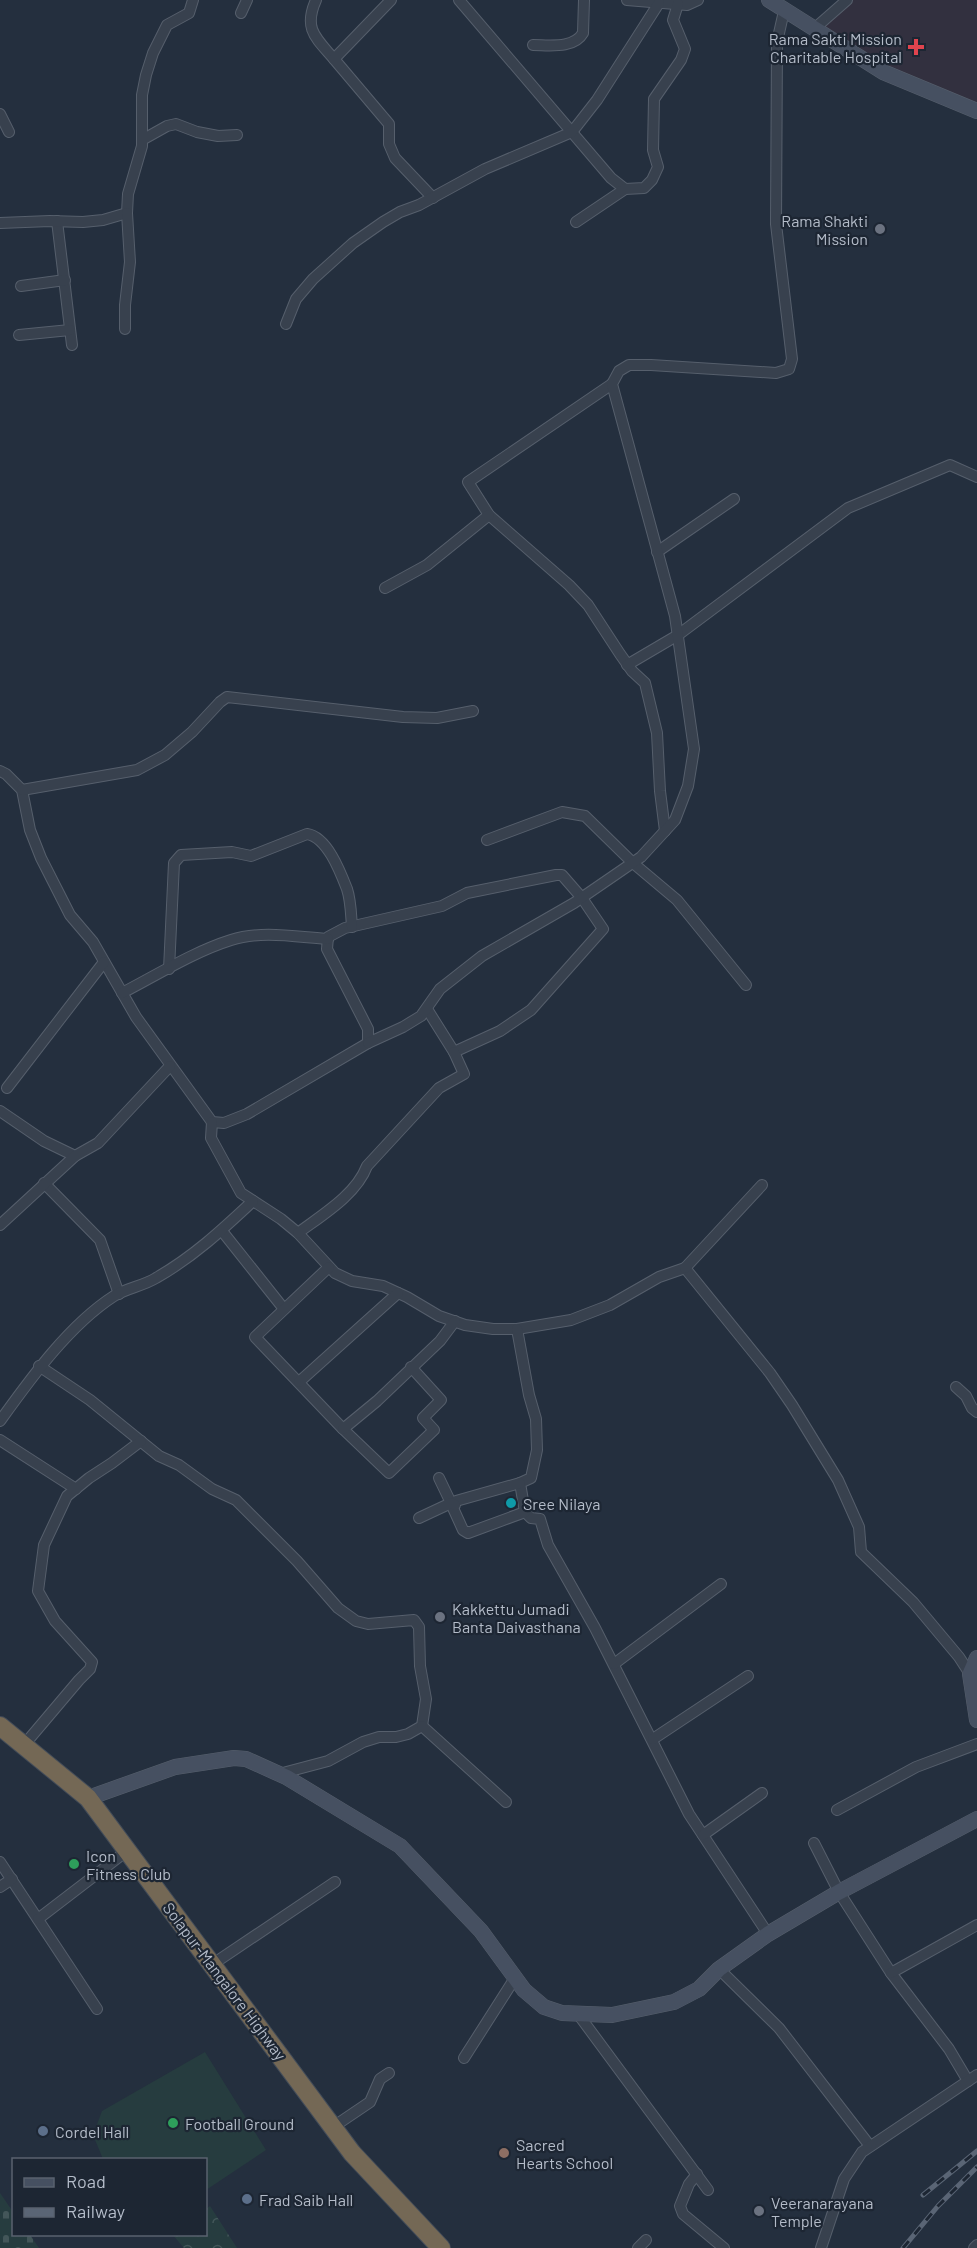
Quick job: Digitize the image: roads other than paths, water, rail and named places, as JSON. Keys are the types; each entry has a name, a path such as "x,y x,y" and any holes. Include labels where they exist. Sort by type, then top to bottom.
{"highway":[{"name":"Solapur-Mangalore Highway","path":"0,1726 88,1798 352,2153 441,2248"}],"street":[{"path":"125,329 130,262 128,194 142,146 142,95 153,53 167,25 189,13 193,0"},
{"path":"241,13 247,0"},
{"path":"316,0 310,25 314,35 389,124 390,144 395,158 433,198"},
{"path":"334,59 391,0"},
{"path":"459,0 611,178 626,189"},
{"path":"533,45 569,44 580,37 583,33 584,0"},
{"path":"627,0 687,5 698,0"},
{"path":"769,0 883,72 977,111"},
{"path":"814,30 847,0"},
{"path":"286,324 290,311 302,292 353,243 400,212 433,198 484,169 572,132 597,100 659,3"},
{"path":"576,222 626,189 644,188 652,180 658,167 653,150 654,99 681,60 685,49 673,20 678,4"},
{"path":"665,831 657,733 645,683 627,665 588,605 569,585 489,515 468,482 612,384 619,370 629,365 776,373 789,369 792,359 776,224 777,42 784,11"},
{"path":"0,114 9,132"},
{"path":"142,140 167,126 176,124 196,132 237,135"},
{"path":"0,223 103,220 127,213"},
{"path":"57,221 72,345"},
{"path":"21,285 64,280"},
{"path":"19,335 70,330"},
{"path":"212,1122 224,1123 247,1114 368,1043 421,1016 428,1009 440,988 482,956 582,897 633,863 675,820 688,786 694,749 678,635 675,616 612,384"},
{"path":"627,665 678,635 848,508 950,465 977,477"},
{"path":"657,552 734,499"},
{"path":"385,588 427,565 489,515"},
{"path":"22,790 137,770 165,755 192,732 226,697 403,717 437,718 473,711"},
{"path":"0,771 22,790 30,830 41,858 70,915 93,942 122,993 170,1066 212,1122 211,1138 233,1181 241,1192 298,1233 335,1273 352,1281 383,1286 439,1316 493,1329 517,1329 571,1320 610,1305 658,1277 685,1268 762,1185"},
{"path":"487,840 562,812 585,816 633,863 677,900 746,985"},
{"path":"169,969 174,863 181,855 232,852 251,856 307,834 314,835 328,849 348,891 352,927"},
{"path":"368,1043 368,1029 327,949 328,937 352,927 442,906 467,893 562,875 582,897 603,929 531,1010 500,1031 454,1052"},
{"path":"122,993 232,939 268,935 328,939"},
{"path":"7,1088 104,962"},
{"path":"298,1233 336,1205 364,1174 367,1166 440,1088 464,1074 454,1052 428,1009"},
{"path":"0,1225 75,1156 98,1143 170,1066"},
{"path":"0,1111 44,1141 75,1156"},
{"path":"44,1183 100,1240 119,1294"},
{"path":"0,1421 39,1366 81,1324 119,1294 154,1279 192,1256 253,1201"},
{"path":"222,1231 284,1310"},
{"path":"329,1267 255,1337 343,1429 389,1473 434,1430 423,1418 441,1400 411,1367"},
{"path":"685,1268 770,1373 798,1414 838,1480 859,1527 861,1552 887,1574 913,1602 959,1657 970,1674 977,1720"},
{"path":"299,1382 398,1293"},
{"path":"343,1429 377,1401 440,1341 455,1321"},
{"path":"419,1518 456,1501 531,1478 537,1440 536,1419 529,1395 517,1329"},
{"path":"39,1366 90,1400 159,1456 179,1465 212,1489 236,1500 297,1561 338,1608 356,1621 368,1624 414,1620 419,1628 420,1666 426,1699 422,1726"},
{"path":"956,1387 966,1396 972,1408 977,1412"},
{"path":"0,1440 76,1489"},
{"path":"24,1745 90,1669 92,1662 55,1621 38,1591 44,1545 67,1496 141,1441"},
{"path":"439,1478 453,1504 463,1530 468,1533 525,1512"},
{"path":"520,1483 525,1512 531,1518 540,1519 548,1545 614,1664 689,1814 768,1934"},
{"path":"614,1664 722,1584"},
{"path":"970,1674 977,1658"},
{"path":"653,1739 748,1676"},
{"path":"279,1774 328,1761 363,1742 379,1737 408,1734 422,1726"},
{"path":"422,1726 506,1802"},
{"path":"837,1810 916,1767 977,1744"},
{"path":"88,1798 175,1767 234,1758 246,1759 279,1774 400,1846 481,1931 524,1990 544,2007 562,2013 612,2015 674,2002 699,1989 719,1970 768,1934 839,1892 977,1819"},
{"path":"703,1835 762,1793"},
{"path":"814,1843 839,1892 891,1973 973,2078 862,2152 844,2179 821,2248"},
{"path":"38,1919 128,1850"},
{"path":"0,1862 98,2009"},
{"path":"0,1887 12,1879"},
{"path":"213,1964 335,1882"},
{"path":"891,1973 977,1925"},
{"path":"719,1970 779,2028 870,2146"},
{"path":"464,2058 515,1978"},
{"path":"578,2014 708,2190"},
{"path":"333,2127 370,2102 380,2079 389,2073"},
{"path":"697,2174 689,2184 680,2206 683,2214 724,2248"},
{"path":"422,2229 426,2248"},
{"path":"638,2248 646,2240"}],"railway":[{"path":"923,2195 977,2151"},
{"path":"903,2248 938,2206 977,2167"}],"place":[{"name":"Rama Sakti Mission Charitable Hospital","path":"916,47"},
{"name":"Rama Shakti Mission","path":"880,229"},
{"name":"Sree Nilaya","path":"511,1503"},
{"name":"Kakkettu Jumadi Banta Daivasthana","path":"440,1617"},
{"name":"Icon Fitness Club","path":"74,1864"},
{"name":"Football Ground","path":"173,2123"},
{"name":"Cordel Hall","path":"43,2131"},
{"name":"Sacred Hearts School","path":"504,2153"},
{"name":"Frad Saib Hall","path":"247,2199"},
{"name":"Veeranarayana Temple","path":"759,2211"}]}
